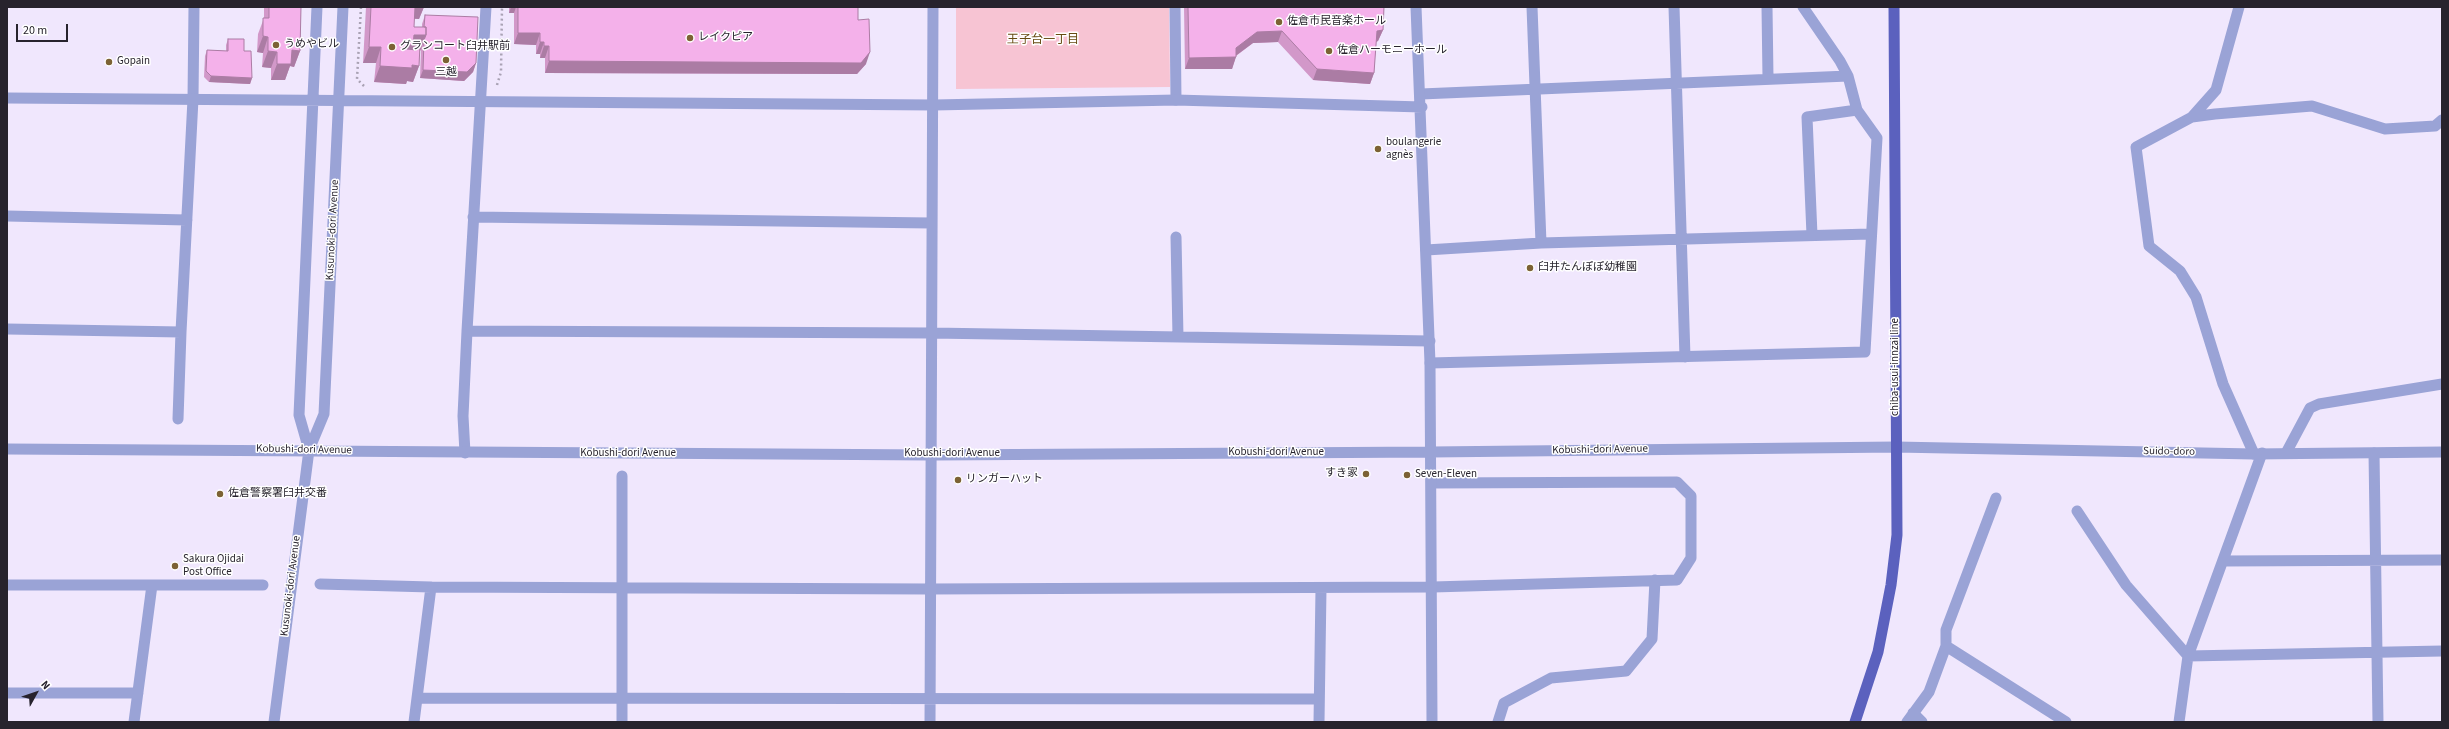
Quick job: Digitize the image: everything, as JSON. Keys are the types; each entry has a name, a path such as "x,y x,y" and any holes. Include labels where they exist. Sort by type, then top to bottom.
{"main road":[{"name":"chiba-usui-innzai line","path":"1855,722 1878,652 1891,585 1897,535 1894,7"}],"street":[{"path":"178,419 193,99 194,7"},
{"name":"Kusunoki-dori Avenue","path":"309,450 299,415 311,102 317,7"},
{"name":"Kusunoki-dori Avenue","path":"274,722 309,450 324,414 343,7"},
{"path":"465,453 463,416 467,331 486,7"},
{"path":"930,722 929,589 932,455 931,223 934,105 933,7"},
{"path":"1175,7 1176,100"},
{"path":"1416,7 1422,107 1430,341 1433,587 1432,722"},
{"path":"1532,7 1541,243"},
{"path":"1674,7 1675,82 1682,239 1685,357"},
{"path":"1767,7 1768,78"},
{"path":"1430,363 1865,352 1870,234 1877,138 1857,110 1848,76 1803,7"},
{"path":"2192,118 2216,90 2239,7"},
{"path":"1421,94 1768,78 1848,76"},
{"path":"7,98 193,99 311,102 481,101 934,105 1176,100 1422,107"},
{"path":"2179,722 2188,656 2223,561 2258,454 2223,384 2196,297 2180,270 2149,246 2136,147 2192,118 2312,106 2385,129 2435,126 2442,120"},
{"path":"1812,235 1807,116 1857,110"},
{"path":"7,216 187,220"},
{"path":"473,217 931,223"},
{"path":"1426,250 1541,243 1870,234"},
{"path":"1176,237 1178,337"},
{"path":"7,329 181,332"},
{"path":"467,331 932,333 1430,341"},
{"path":"2286,453 2310,408 2319,404 2442,384"},
{"name":"Kobushi-dori Avenue","path":"7,450 309,450 465,453 932,455 1896,447"},
{"name":"Suido-doro","path":"1896,447 2258,454 2442,452"},
{"path":"2374,453 2374,561 2378,652 2378,722"},
{"path":"622,476 622,722"},
{"path":"320,584 431,587 929,589 1321,589 1433,587 1677,580 1691,558 1691,496 1677,482 1432,483"},
{"path":"1922,722 1910,718 1929,692 1946,646 1946,630 1996,498"},
{"path":"2077,511 2126,585 2188,656"},
{"path":"2223,561 2442,560"},
{"path":"1498,722 1504,704 1551,678 1626,671 1652,639 1655,580"},
{"path":"7,585 263,585"},
{"path":"134,722 152,585"},
{"path":"414,722 431,587"},
{"path":"1319,722 1321,589"},
{"path":"1946,646 2066,722"},
{"path":"2188,656 2442,651"},
{"path":"7,693 138,693"},
{"path":"418,698 1319,699"}],"path":[{"path":"361,7 357,79 367,89"},
{"path":"497,85 501,72 502,7"}],"shaded area":[{"path":"956,7 1169,7 1170,87 956,89"}],"building":[{"name":"うめやビル","path":"269,7 301,7 300,51 292,50 291,64 277,64 277,52 268,51 268,37 263,36 263,18 269,18"},
{"name":"グランコート臼井駅前","path":"371,7 415,7 414,27 426,27 426,35 414,35 413,45 407,45 407,49 416,50 416,45 420,45 419,66 412,65 412,68 380,66 381,47 369,47"},
{"name":"レイクピア","path":"518,7 858,7 858,20 869,19 870,52 861,63 549,61 549,46 544,46 544,42 540,42 540,33 518,33"},
{"name":"佐倉ハーモニーホール","path":"1188,7 1384,7 1383,30 1377,31 1374,73 1317,69 1282,31 1257,32 1236,48 1236,57 1189,58"},
{"path":"425,15 478,17 476,63 467,72 423,70 424,40 426,35 426,27 424,27"},
{"path":"228,39 244,39 244,51 251,51 252,78 211,76 206,71 207,50 228,51"}],"place":[{"name":"佐倉市民音楽ホール","path":"1279,22"},
{"name":"レイクピア","path":"690,38"},
{"name":"うめやビル","path":"276,45"},
{"name":"グランコート臼井駅前","path":"392,47"},
{"name":"佐倉ハーモニーホール","path":"1329,51"},
{"name":"三越","path":"446,60"},
{"name":"Gopain","path":"109,62"},
{"name":"boulangerie agnès","path":"1378,149"},
{"name":"臼井たんぽぽ幼稚園","path":"1530,268"},
{"name":"すき家","path":"1366,474"},
{"name":"Seven-Eleven","path":"1407,475"},
{"name":"リンガーハット","path":"958,480"},
{"name":"佐倉警察署臼井交番","path":"220,494"},
{"name":"Sakura Ojidai Post Office","path":"175,566"}],"district":[{"name":"王子台一丁目","path":"1043,40"}]}
